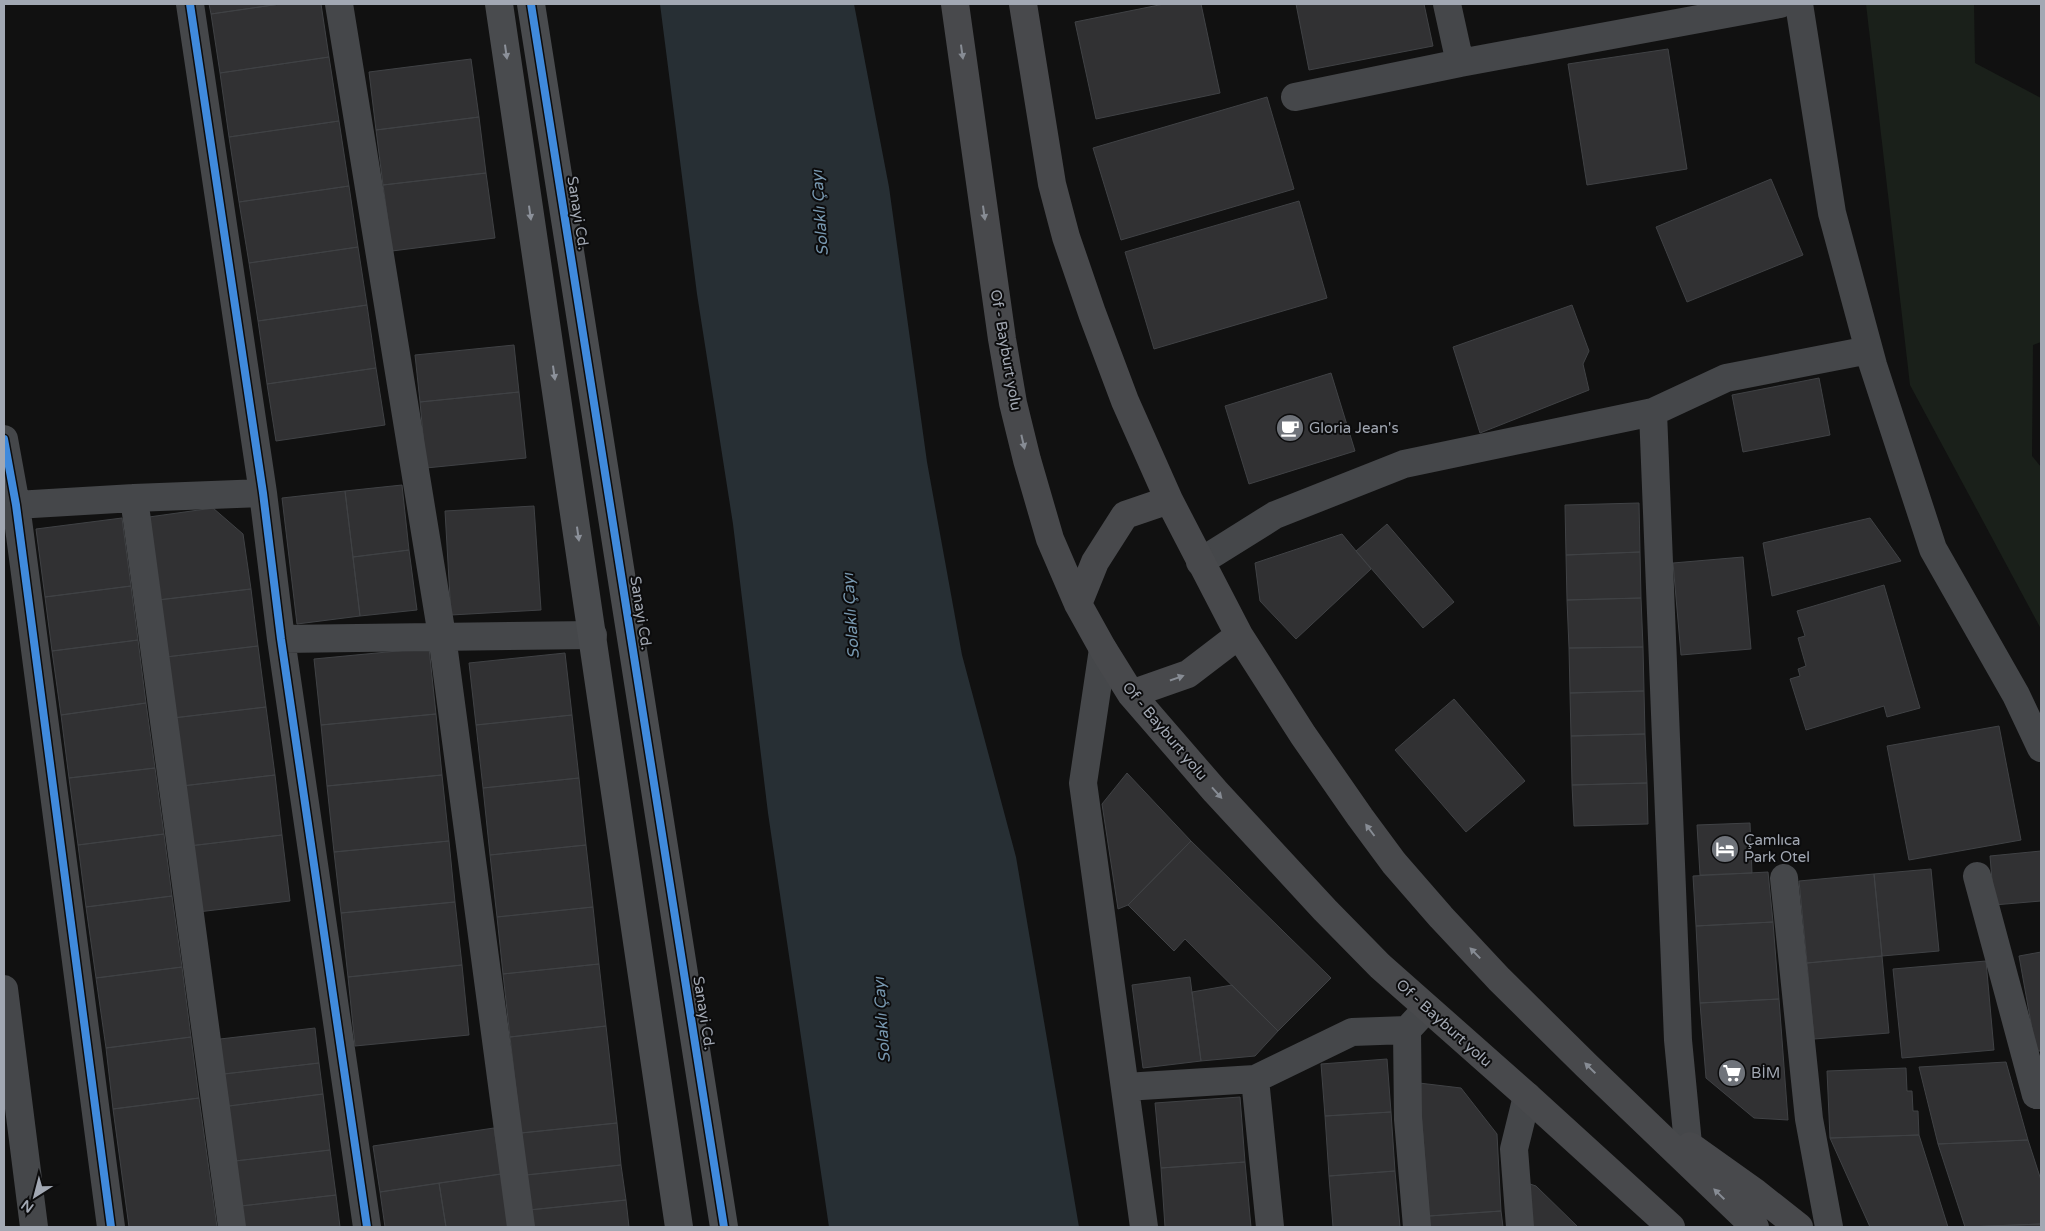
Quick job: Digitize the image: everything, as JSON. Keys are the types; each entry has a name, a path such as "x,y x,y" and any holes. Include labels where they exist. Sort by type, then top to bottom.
{"highway":[{"name":"Of - Bayburt yolu","path":"955,4 1002,338 1013,402 1027,460 1050,538 1078,604 1103,649 1131,694 1215,791 1325,910 1380,966 1527,1096 1667,1225"},
{"path":"1023,4 1052,184 1066,237 1124,401 1169,500 1239,635 1303,735 1360,817 1394,863 1441,917 1499,979 1755,1227"},
{"path":"1078,604 1095,562 1125,516 1169,500"},
{"path":"1131,694 1188,674 1239,635"},
{"path":"1613,1091 1756,1193 1799,1227"}],"street":[{"path":"190,4 263,493 282,639 367,1227"},
{"path":"339,4 442,636 521,1227"},
{"path":"499,4 679,1227"},
{"name":"Sanayi Cd.","path":"531,4 724,1227"},
{"path":"1447,4 1460,63"},
{"path":"1295,97 1460,63 1780,4"},
{"path":"1799,4 1832,214 1868,350 1933,549 2016,695 2041,748"},
{"path":"1200,562 1275,515 1404,464 1654,412 1726,378 1868,350"},
{"path":"1654,412 1678,1040 1688,1144"},
{"path":"4,439 16,506 111,1227"},
{"path":"16,506 134,498 263,493"},
{"path":"134,498 232,1227"},
{"path":"282,639 593,635"},
{"path":"1103,649 1083,783 1144,1227"},
{"path":"1977,876 2036,1095 2041,1095"},
{"path":"1784,878 1809,1119 1829,1227"},
{"path":"4,989 6,1025 34,1227"},
{"path":"1417,1227 1408,1119 1407,1030 1426,1008"},
{"path":"1125,1087 1255,1078 1352,1032 1407,1030"},
{"path":"1255,1078 1270,1227"},
{"path":"1520,1227 1514,1149 1527,1096"}],"shaded area":[{"path":"1866,4 1974,4 1975,63 2041,98 2041,342 2033,345 2032,456 2041,467 2041,629 1910,385"}],"water":[{"name":"Solaklı Çayı","path":"660,4 854,4 889,187 927,462 962,655 1016,857 1079,1227 829,1227 768,813 733,524 697,294"}],"building":[{"path":"209,4 280,4 211,14"},
{"path":"280,4 321,4 329,57 220,73 211,14"},
{"path":"1164,4 1201,4 1220,93 1096,119 1075,22"},
{"path":"1296,4 1424,4 1433,46 1309,70"},
{"path":"1668,49 1687,169 1587,185 1568,64"},
{"path":"329,57 339,121 229,137 220,73"},
{"path":"471,59 479,117 376,130 369,72"},
{"path":"1267,97 1294,189 1121,240 1093,148"},
{"path":"479,117 486,173 383,185 376,130"},
{"path":"339,121 349,186 239,202 229,137"},
{"path":"486,173 495,238 392,251 383,185"},
{"path":"1771,179 1803,255 1687,302 1656,227"},
{"path":"349,186 358,247 249,263 239,202"},
{"path":"1299,201 1327,298 1154,349 1125,252"},
{"path":"358,247 367,305 258,321 249,263"},
{"path":"367,305 376,368 267,384 258,321"},
{"path":"1572,305 1589,351 1583,364 1589,390 1480,433 1453,347"},
{"path":"514,345 519,392 420,402 415,355"},
{"path":"376,368 385,425 276,441 267,384"},
{"name":"Gloria Jean's","path":"1331,373 1355,451 1249,484 1225,406"},
{"path":"1819,378 1830,435 1743,452 1732,395"},
{"path":"519,392 526,458 426,468 420,402"},
{"path":"402,485 409,550 353,557 345,491"},
{"path":"345,491 360,616 297,624 282,498"},
{"path":"1639,503 1640,552 1566,555 1565,505"},
{"path":"534,506 541,610 451,615 445,511"},
{"path":"213,508 243,534 251,589 158,600 149,517"},
{"path":"122,518 131,586 45,597 36,529"},
{"path":"1870,518 1901,561 1772,596 1763,543"},
{"path":"1387,524 1454,602 1423,628 1356,551"},
{"path":"1342,534 1371,569 1296,639 1260,601 1255,563"},
{"path":"409,550 417,610 360,616 353,557"},
{"path":"1640,552 1641,598 1567,600 1566,555"},
{"path":"1743,557 1751,649 1681,655 1673,563"},
{"path":"1884,585 1920,708 1887,717 1884,706 1806,730 1790,679 1800,676 1798,669 1806,666 1798,638 1805,636 1797,611"},
{"path":"131,586 138,640 52,651 45,597"},
{"path":"251,589 258,646 166,657 158,600"},
{"path":"1641,598 1643,647 1569,648 1567,600"},
{"path":"138,640 146,703 61,715 52,651"},
{"path":"258,646 266,707 173,718 166,657"},
{"path":"1643,647 1644,691 1570,693 1569,648"},
{"path":"429,648 436,714 321,725 314,659"},
{"path":"565,653 572,715 476,725 469,663"},
{"path":"1644,691 1645,734 1571,736 1570,693"},
{"path":"1454,699 1525,781 1466,832 1395,750"},
{"path":"146,703 155,768 69,778 61,715"},
{"path":"266,707 275,775 182,786 173,718"},
{"path":"436,714 442,775 327,786 321,725"},
{"path":"572,715 579,778 483,788 476,725"},
{"path":"1999,726 2021,840 1909,860 1887,746"},
{"path":"1645,734 1647,783 1572,785 1571,736"},
{"path":"155,768 164,834 78,845 69,778"},
{"path":"1127,773 1191,841 1128,905 1118,909 1102,804"},
{"path":"275,775 282,835 189,846 182,786"},
{"path":"442,775 449,841 334,852 327,786"},
{"path":"579,778 586,845 490,855 483,788"},
{"path":"1647,783 1648,824 1574,826 1572,785"},
{"name":"Çamlıca Park Otel","path":"1750,823 1752,873 1700,875 1697,825"},
{"path":"164,834 172,896 86,907 78,845"},
{"path":"282,835 290,901 198,912 189,846"},
{"path":"449,841 455,902 341,913 334,852"},
{"path":"1191,841 1331,978 1278,1031 1185,939 1174,951 1128,905"},
{"path":"586,845 593,907 497,917 490,855"},
{"path":"2041,851 2041,901 1994,905 1990,856"},
{"path":"1931,869 1939,951 1882,956 1874,874"},
{"path":"1768,872 1773,922 1696,926 1693,876"},
{"path":"1874,874 1882,956 1807,963 1799,881"},
{"path":"172,896 182,967 96,978 86,907"},
{"path":"455,902 462,965 348,977 341,913"},
{"path":"593,907 599,964 503,974 497,917"},
{"path":"1773,922 1779,999 1700,1003 1696,926"},
{"path":"2041,952 2041,1051 2036,1051 2019,956"},
{"path":"1882,956 1889,1033 1814,1039 1807,963"},
{"path":"1986,961 1994,1050 1902,1058 1893,969"},
{"path":"599,964 606,1026 510,1037 503,974"},
{"path":"462,965 469,1035 355,1046 348,977"},
{"path":"182,967 191,1037 106,1048 96,978"},
{"path":"1190,977 1201,1061 1143,1068 1132,985"},
{"path":"1232,985 1278,1031 1255,1056 1201,1061 1192,992"},
{"path":"1779,999 1788,1120 1754,1118 1706,1078 1700,1003"},
{"path":"606,1026 617,1123 521,1133 510,1037"},
{"path":"315,1028 319,1063 224,1074 220,1039"},
{"path":"191,1037 199,1098 113,1109 106,1048"},
{"path":"1387,1059 1391,1112 1325,1116 1321,1064"},
{"path":"2006,1062 2028,1140 1938,1144 1919,1067"},
{"path":"319,1063 323,1094 229,1106 224,1074"},
{"path":"1906,1068 1907,1091 1912,1091 1913,1111 1918,1111 1919,1135 1830,1138 1827,1071"},
{"path":"1419,1083 1461,1088 1497,1134 1501,1211 1429,1216"},
{"path":"323,1094 330,1150 235,1161 229,1106"},
{"path":"1240,1097 1245,1162 1161,1168 1155,1103"},
{"path":"199,1098 217,1227 129,1227 113,1109"},
{"path":"1391,1112 1395,1171 1329,1176 1325,1116"},
{"path":"617,1123 621,1165 526,1175 521,1133"},
{"path":"494,1128 501,1174 380,1192 373,1146"},
{"path":"1919,1135 1948,1227 1870,1227 1830,1138"},
{"path":"2028,1140 2041,1180 2041,1224 1965,1227 1938,1144"},
{"path":"330,1150 336,1195 241,1206 235,1161"},
{"path":"1245,1162 1251,1227 1165,1227 1161,1168"},
{"path":"621,1165 626,1200 529,1210 526,1175"},
{"path":"1395,1171 1400,1227 1333,1227 1329,1176"},
{"path":"501,1174 509,1227 446,1227 439,1183"},
{"path":"439,1183 446,1227 385,1227 380,1192"},
{"path":"1527,1183 1536,1186 1578,1227 1531,1227"},
{"path":"336,1195 340,1227 244,1227 241,1206"},
{"path":"626,1200 629,1227 531,1227 529,1210"},
{"path":"1501,1211 1503,1227 1430,1227 1429,1216"},
{"path":"2041,1224 2041,1227 1965,1227"}],"cycle path":[{"path":"190,4 263,493 281,639 367,1227"},
{"path":"531,4 724,1227"},
{"path":"4,439 16,505 111,1227"}],"place":[{"name":"Gloria Jean's","path":"1290,428"},
{"name":"Çamlıca Park Otel","path":"1725,849"},
{"name":"BİM","path":"1732,1073"}]}
